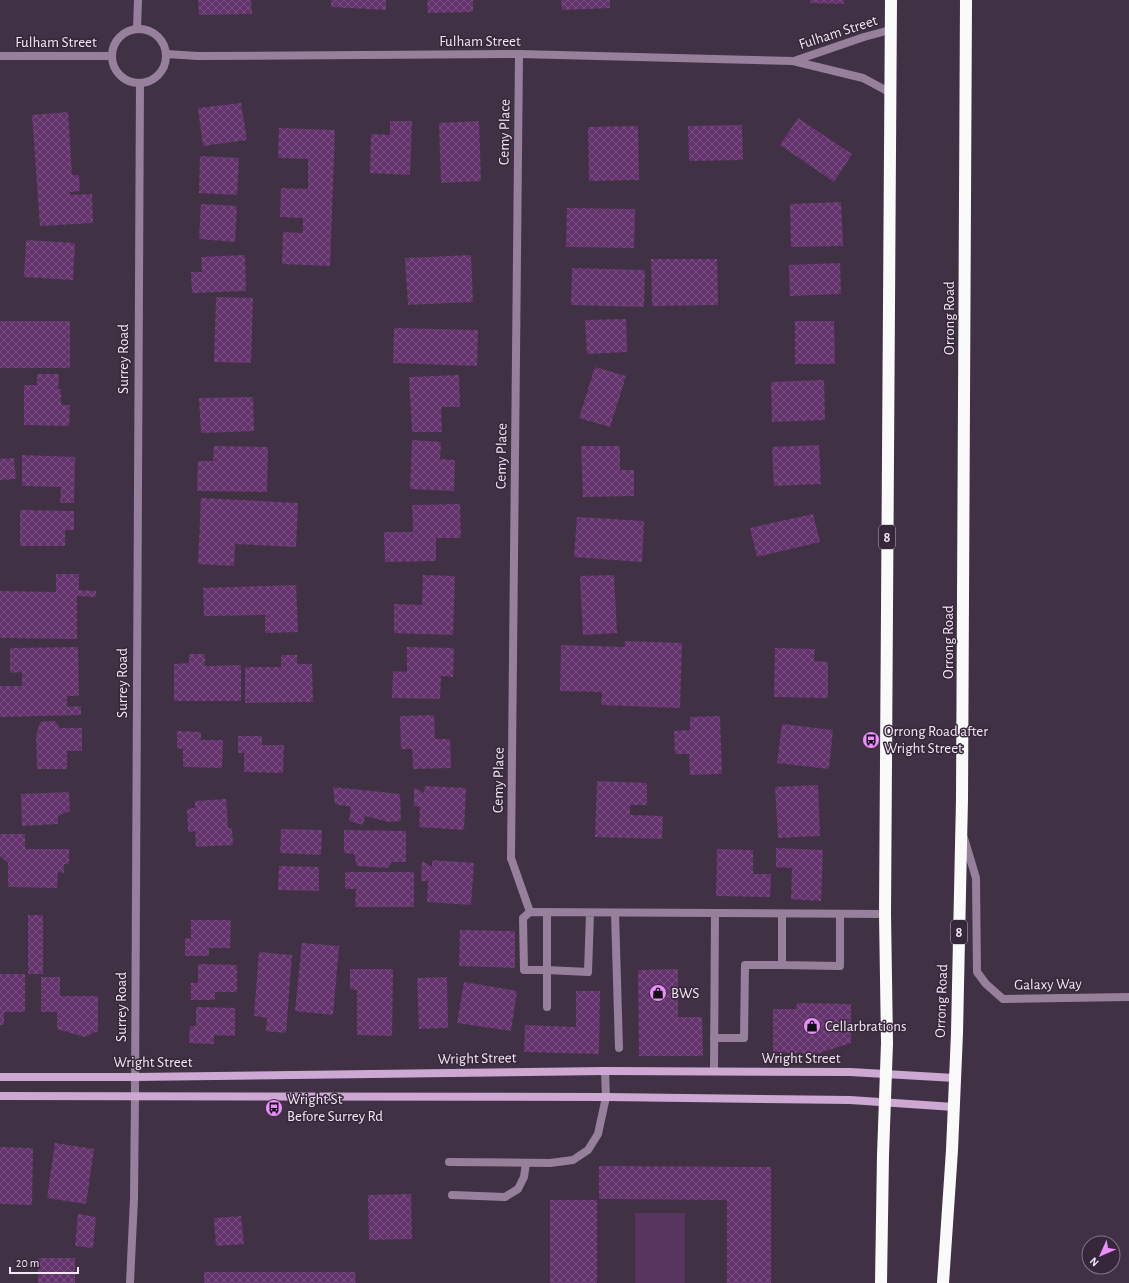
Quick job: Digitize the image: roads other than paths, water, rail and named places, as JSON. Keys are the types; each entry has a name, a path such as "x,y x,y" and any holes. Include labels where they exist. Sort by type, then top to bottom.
{"highway":[{"name":"8","path":"881,1283 887,1043 885,914 890,0"},
{"name":"Orrong Road","path":"944,1283 957,1033 961,832 964,564 966,0"}],"street":[{"path":"137,29 138,0"},
{"path":"137,29 145,29 160,38 166,54 162,71 156,78 148,82 140,83 126,80 120,75 112,63 114,46 119,37 127,31 137,29"},
{"name":"Fulham Street","path":"794,61 864,37 890,30"},
{"name":"Fulham Street","path":"166,54 214,56 519,54 794,61 863,78 889,92"},
{"name":"Cemy Place","path":"519,54 511,858 530,912"},
{"name":"Fulham Street","path":"0,56 112,56"},
{"name":"Surrey Road","path":"130,1283 134,1198 135,1096 140,83"},
{"name":"Galaxy Way","path":"961,832 976,878 977,972 986,984 1003,999 1129,997"},
{"path":"590,913 588,972 524,970 523,918 530,912 885,914"},
{"path":"547,912 547,1007"},
{"path":"615,913 619,1048"},
{"path":"714,1071 715,913"},
{"path":"782,914 782,965"},
{"path":"714,1038 744,1038 744,965 840,966 840,914"},
{"path":"449,1162 550,1163 573,1160 588,1150 598,1134 606,1097 605,1071"},
{"name":"Wright Street","path":"0,1077 714,1071 850,1072 955,1078"},
{"path":"0,1096 606,1097 885,1101 954,1107"},
{"path":"452,1195 505,1197 518,1189 524,1177 526,1162"}],"place":[{"name":"Orrong Road after Wright Street","path":"871,740"},
{"name":"BWS","path":"658,993"},
{"name":"Cellarbrations","path":"812,1026"},
{"name":"Wright St Before Surrey Rd","path":"274,1108"}]}
